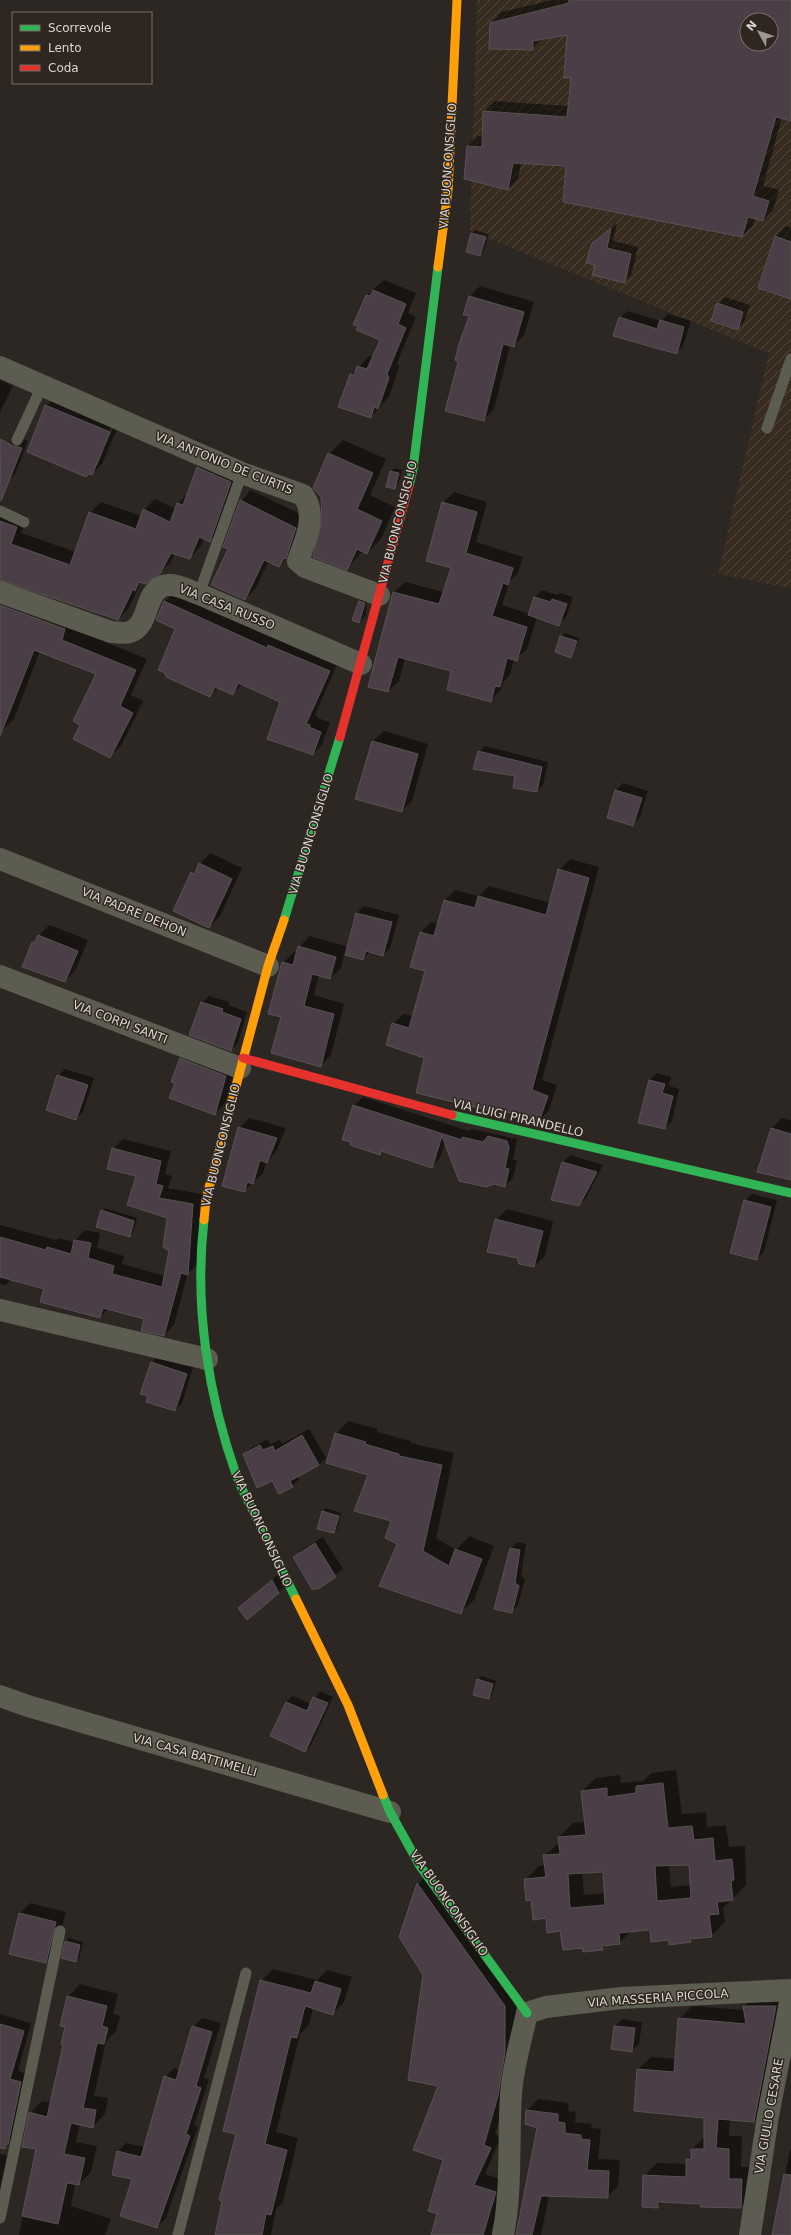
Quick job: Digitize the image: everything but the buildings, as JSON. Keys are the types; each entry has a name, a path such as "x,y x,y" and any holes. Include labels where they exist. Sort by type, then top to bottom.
{"street":[{"name":"VIA BUONCONSIGLIO","path":"457,0 448,191 413,468 361,664 290,901 268,966 241,1063 205,1206 201,1245 202,1296 207,1359 220,1424 236,1478 348,1705 390,1812 420,1866 527,2013"},
{"name":"VIA ANTONIO DE CURTIS","path":"0,367 242,473 303,495 308,502 312,518 298,562 305,567 379,595"},
{"name":"VIA CASA RUSSO","path":"0,592 111,632 129,633 139,626 155,592 164,585 176,586 199,594 361,664"},
{"name":"VIA PADRE DEHON","path":"0,859 268,966"},
{"name":"VIA CORPI SANTI","path":"0,976 241,1063"},
{"name":"VIA LUIGI PIRANDELLO","path":"241,1063 438,1112 791,1193"},
{"path":"0,1310 207,1359"},
{"name":"VIA CASA BATTIMELLI","path":"0,1696 28,1706 390,1812"},
{"name":"VIA MASSERIA PICCOLA","path":"527,2013 546,2007 621,1998 791,1990"},
{"name":"VIA GIULIO CESARE","path":"750,2235 768,2116 791,1997"},
{"path":"503,2235 507,2200 511,2093 516,2056 527,2013"}],"lane":[{"path":"767,428 791,359"},
{"path":"17,440 42,386"},
{"path":"199,594 242,473"},
{"path":"0,511 24,522"},
{"path":"0,2218 60,1930"},
{"path":"178,2235 246,1973"}],"shaded area":[{"path":"477,0 791,0 791,588 718,574 769,353 470,231"}],"traffic: fast":[{"path":"409,486 413,469 438,267"},
{"path":"284,920 340,737"},
{"path":"452,1115 791,1193"},
{"path":"204,1220 201,1252 202,1318 211,1383 218,1415 239,1482 296,1599"},
{"path":"383,1795 390,1812 420,1866 527,2013"}],"traffic: slow":[{"path":"438,267 448,191 457,0"},
{"path":"204,1220 206,1199 268,966 284,920"},
{"path":"296,1599 348,1705 383,1795"}],"traffic: jam":[{"path":"340,737 409,486"},
{"path":"243,1058 452,1115"}]}
